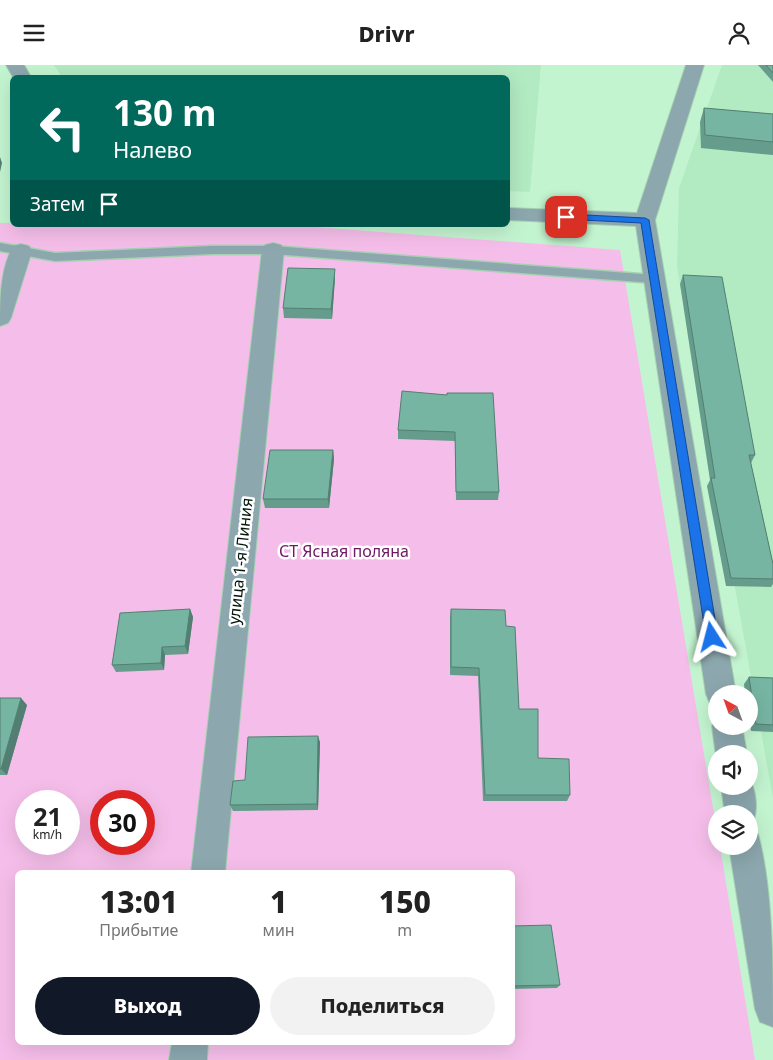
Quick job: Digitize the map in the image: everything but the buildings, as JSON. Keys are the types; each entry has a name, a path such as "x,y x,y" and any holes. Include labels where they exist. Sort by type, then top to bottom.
{"street":[{"path":"695,65 645,220 721,685"},
{"path":"510,214 645,220"},
{"path":"0,318 10,249"},
{"name":"улица 1-я Линия","path":"208,870 273,250"},
{"path":"747,855 773,1009"},
{"path":"188,1060 190,1045"}],"lane":[{"path":"10,249 55,257 212,250 273,250 654,279"}],"shaded area":[{"path":"54,65 541,65 530,192 510,191 510,75 61,75"},
{"path":"722,65 773,65 773,798 758,715 758,685 753,685 677,267 679,188"}],"green space":[{"name":"СТ Ясная поляна","path":"0,223 10,223 10,227 314,227 620,250 708,778 708,795 711,795 712,805 708,805 708,855 721,855 755,1060 0,1060"}],"route":[{"path":"566,217 645,220 712,637"}]}
